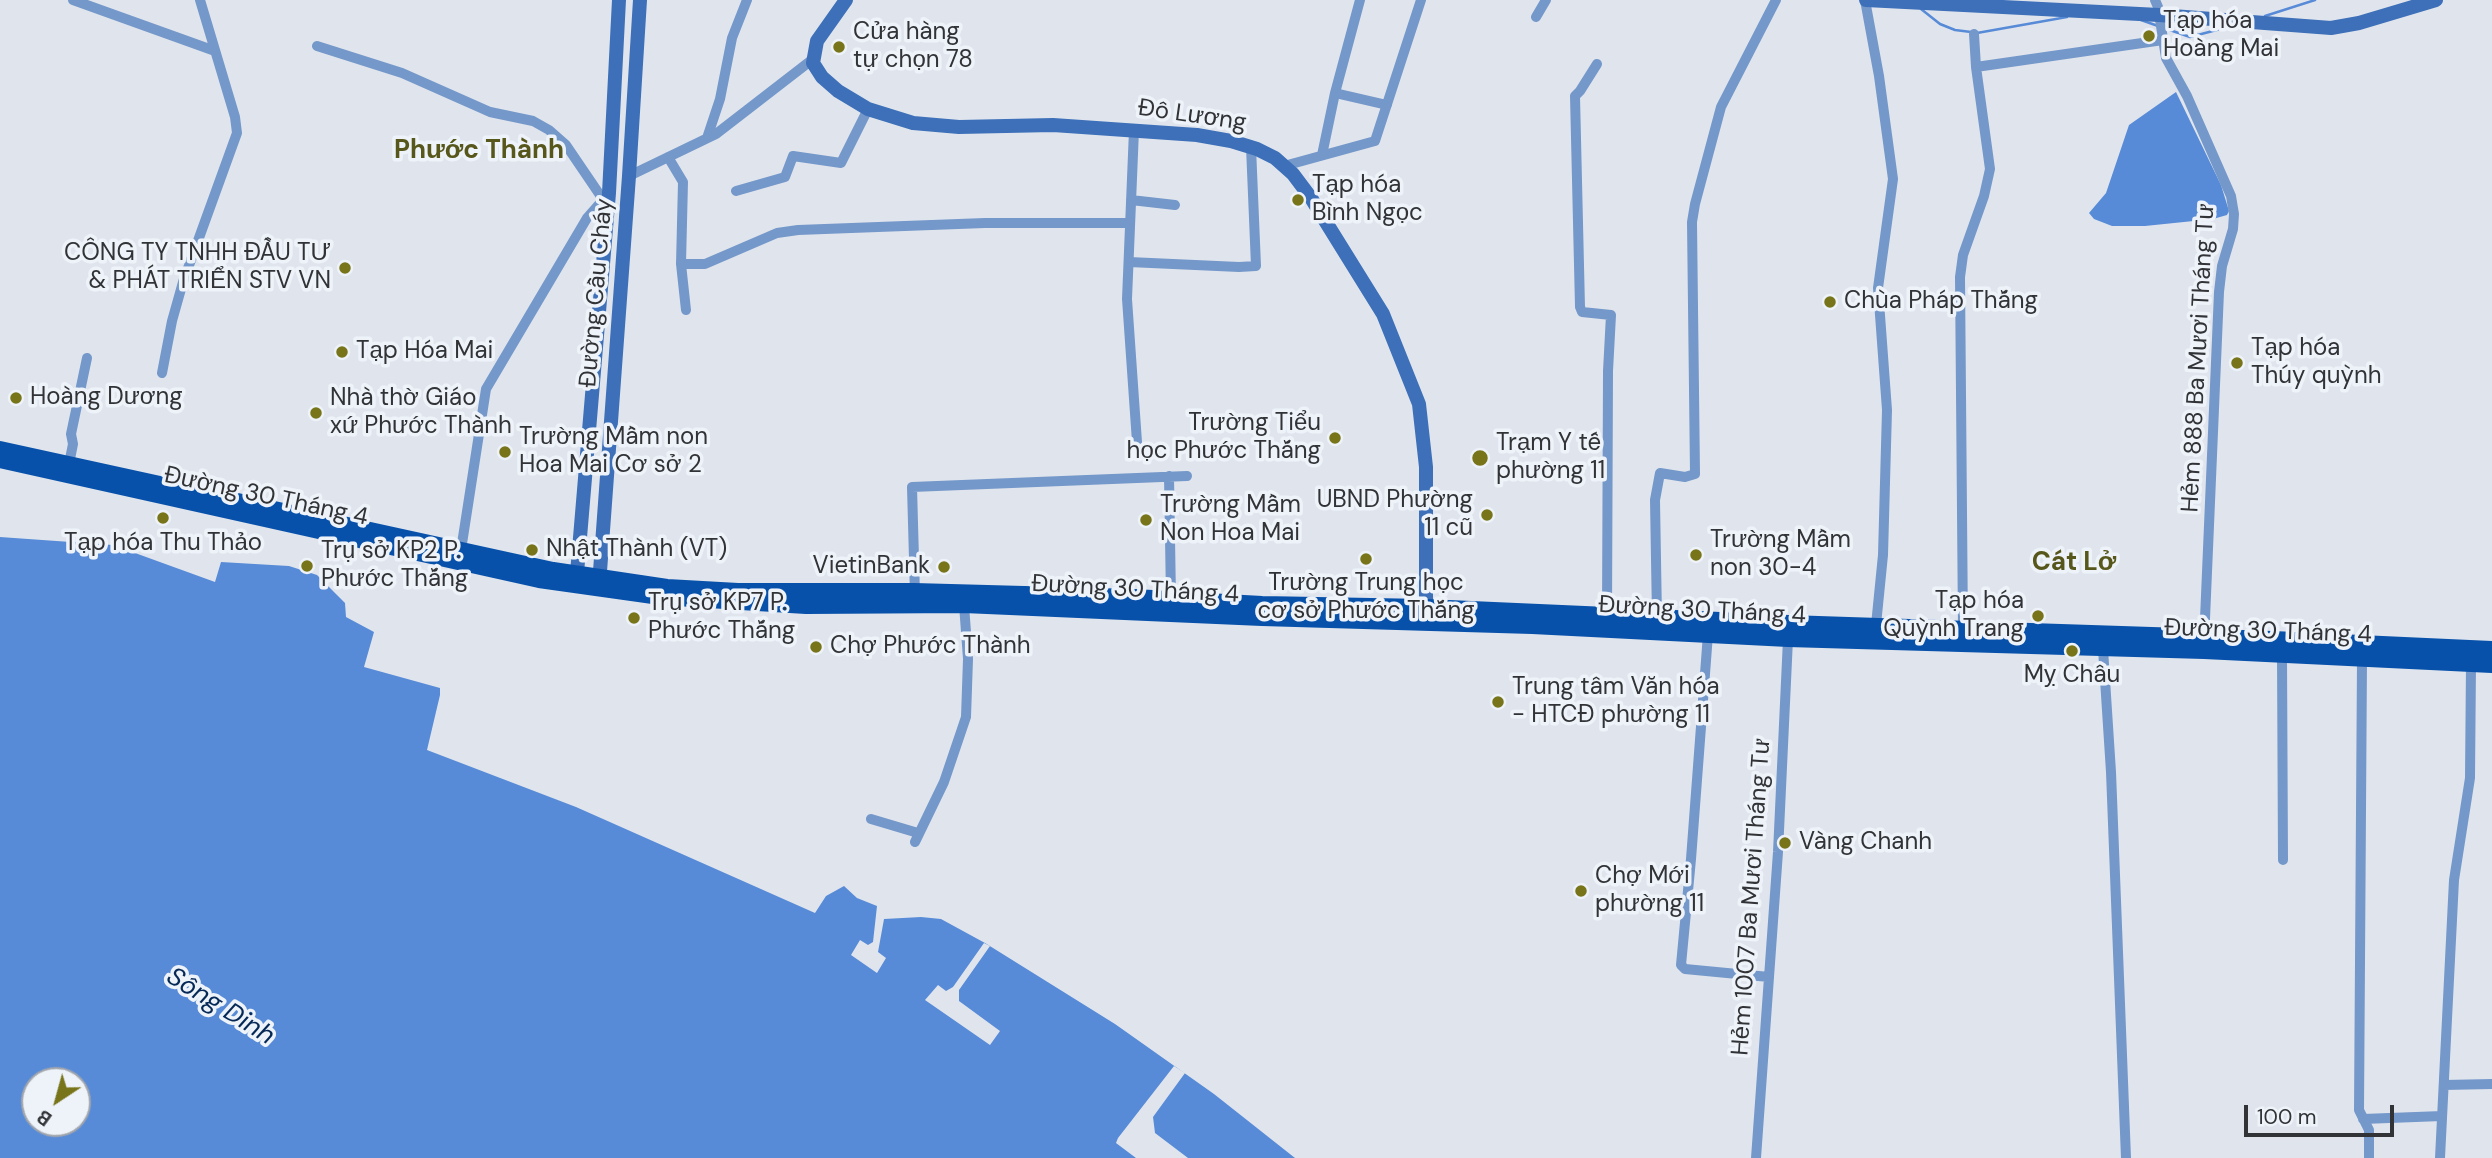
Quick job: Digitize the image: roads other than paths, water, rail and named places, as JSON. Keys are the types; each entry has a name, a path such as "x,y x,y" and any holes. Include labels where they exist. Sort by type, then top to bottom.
{"main road":[{"name":"Đường 30 Tháng 4","path":"0,449 226,504 540,574 599,583 660,597 806,606 825,599 915,598 1426,615 1607,615 1964,629 2103,641"},
{"name":"Đường 30 Tháng 4","path":"0,460 461,550 509,567"},
{"name":"Đường 30 Tháng 4","path":"1132,605 1171,599 1788,639 2204,644 2471,656 2492,665"},
{"name":"Đường 30 Tháng 4","path":"2204,644 2282,656 2362,659 2471,656 2492,649"}],"street":[{"path":"73,0 215,51"},
{"path":"162,373 183,282 237,134 235,117 200,0"},
{"name":"Đường Cầu Cháy","path":"576,580 619,0"},
{"name":"Đường Cầu Cháy","path":"599,583 640,0"},
{"path":"707,138 719,99 732,37 747,0"},
{"path":"629,176 707,138 813,59 817,41 846,0"},
{"path":"1322,155 1335,93 1360,0"},
{"path":"1283,166 1375,141 1421,0"},
{"path":"1536,17 1546,0"},
{"path":"1657,618 1656,500 1660,473 1685,477 1696,474 1692,222 1695,204 1721,107 1776,0"},
{"path":"1876,625 1883,555 1887,422 1878,288 1893,178 1866,0 2159,6 2330,28 2359,23 2436,0"},
{"name":"Hẻm 888 Ba Mươi Tháng Tư","path":"2159,6 2165,58 2187,96 2231,196 2234,214 2233,229 2222,265 2219,292 2204,644"},
{"path":"1964,629 1960,277 1963,255 1984,196 1990,169 1974,34"},
{"path":"1976,67 2163,40"},
{"path":"317,46 402,73 490,112 533,121 549,130 566,145 606,195 587,218 486,389 461,550"},
{"name":"Đô Lương","path":"813,59 822,77 838,91 868,109 913,123 959,127 1053,125 1197,135 1251,147 1275,158 1293,174 1311,198 1383,314 1419,404 1426,467 1426,615"},
{"path":"1597,64 1575,96 1575,106 1580,307 1583,312 1611,315 1608,371 1607,615"},
{"path":"615,73 636,74"},
{"path":"1335,93 1387,105"},
{"path":"736,191 785,177 793,156 841,163 868,109"},
{"path":"1134,130 1127,299 1137,442"},
{"path":"1129,262 1256,266 1251,147"},
{"path":"668,157 684,182 681,264 686,310"},
{"path":"1130,200 1175,205"},
{"path":"681,264 705,264 776,233 798,230 985,223 1129,223"},
{"path":"69,464 73,444 71,434 87,358"},
{"path":"915,598 912,488 1187,476"},
{"path":"1169,477 1171,599"},
{"path":"872,819 917,838 944,782 966,717 968,659 964,599"},
{"path":"1708,634 1692,859 1681,965 1685,969 1769,977"},
{"name":"Hẻm 1007 Ba Mươi Tháng Tư","path":"1756,1158 1778,852 1788,639"},
{"path":"2103,641 2126,1158"},
{"path":"2282,656 2283,860"},
{"path":"2440,1158 2454,880 2470,778 2471,656"},
{"path":"2362,659 2360,1110 2369,1130 2369,1158"},
{"path":"2444,1086 2492,1084"},
{"path":"2362,1119 2442,1116"}],"water":[{"path":"2176,92 2221,185 2229,211 2227,215 2213,219 2145,226 2112,226 2094,219 2089,213 2106,193 2129,125"},
{"name":"Sông Dinh","path":"0,537 113,545 215,582 221,562 289,566 317,575 345,603 346,617 374,632 364,667 440,688 427,750 576,807 815,913 826,896 844,886 857,898 877,906 873,942 868,945 860,940 851,955 877,973 886,958 878,952 884,919 941,919 985,943 1115,1024 1214,1094 1295,1158 0,1158"}],"waterway":[{"path":"2265,16 2315,0"},
{"path":"1921,9 1940,24 1971,32"},
{"path":"1977,33 2067,17"},
{"path":"2141,20 2158,26"},
{"path":"2164,28 2190,37 2228,27"}],"place":[{"name":"Tạp hóa Hoàng Mai","path":"2149,36"},
{"name":"Cửa hàng tự chọn 78","path":"839,47"},
{"name":"Tạp hóa Bình Ngọc","path":"1298,200"},
{"name":"CÔNG TY TNHH ĐẦU TƯ & PHÁT TRIỂN STV VN","path":"345,268"},
{"name":"Chùa Pháp Thắng","path":"1830,302"},
{"name":"Tạp Hóa Mai","path":"342,352"},
{"name":"Tạp hóa Thúy quỳnh","path":"2237,363"},
{"name":"Hoàng Dương","path":"16,398"},
{"name":"Nhà thờ Giáo xứ Phước Thành","path":"316,413"},
{"name":"Trường Tiểu học Phước Thắng","path":"1335,438"},
{"name":"Trường Mầm non Hoa Mai Cơ sở 2","path":"505,452"},
{"name":"Trạm Y tế phường 11","path":"1480,458"},
{"name":"UBND Phường 11 cũ","path":"1487,515"},
{"name":"Tạp hóa Thu Thảo","path":"163,518"},
{"name":"Trường Mầm Non Hoa Mai","path":"1146,520"},
{"name":"Nhật Thành (VT)","path":"532,550"},
{"name":"Trường Mầm non 30-4","path":"1696,555"},
{"name":"Trường Trung học cơ sở Phước Thắng","path":"1366,559"},
{"name":"Trụ sở KP2 P. Phước Thắng","path":"307,566"},
{"name":"VietinBank","path":"944,567"},
{"name":"Tạp hóa Quỳnh Trang","path":"2038,616"},
{"name":"Trụ sở KP7 P. Phước Thắng","path":"634,618"},
{"name":"Chợ Phước Thành","path":"816,647"},
{"name":"Mỵ Châu","path":"2072,651"},
{"name":"Trung tâm Văn hóa - HTCĐ phường 11","path":"1498,702"},
{"name":"Vàng Chanh","path":"1785,843"},
{"name":"Chợ Mới phường 11","path":"1581,891"}],"district":[{"name":"Phước Thành","path":"479,151"},
{"name":"Cát Lở","path":"2074,563"}]}
